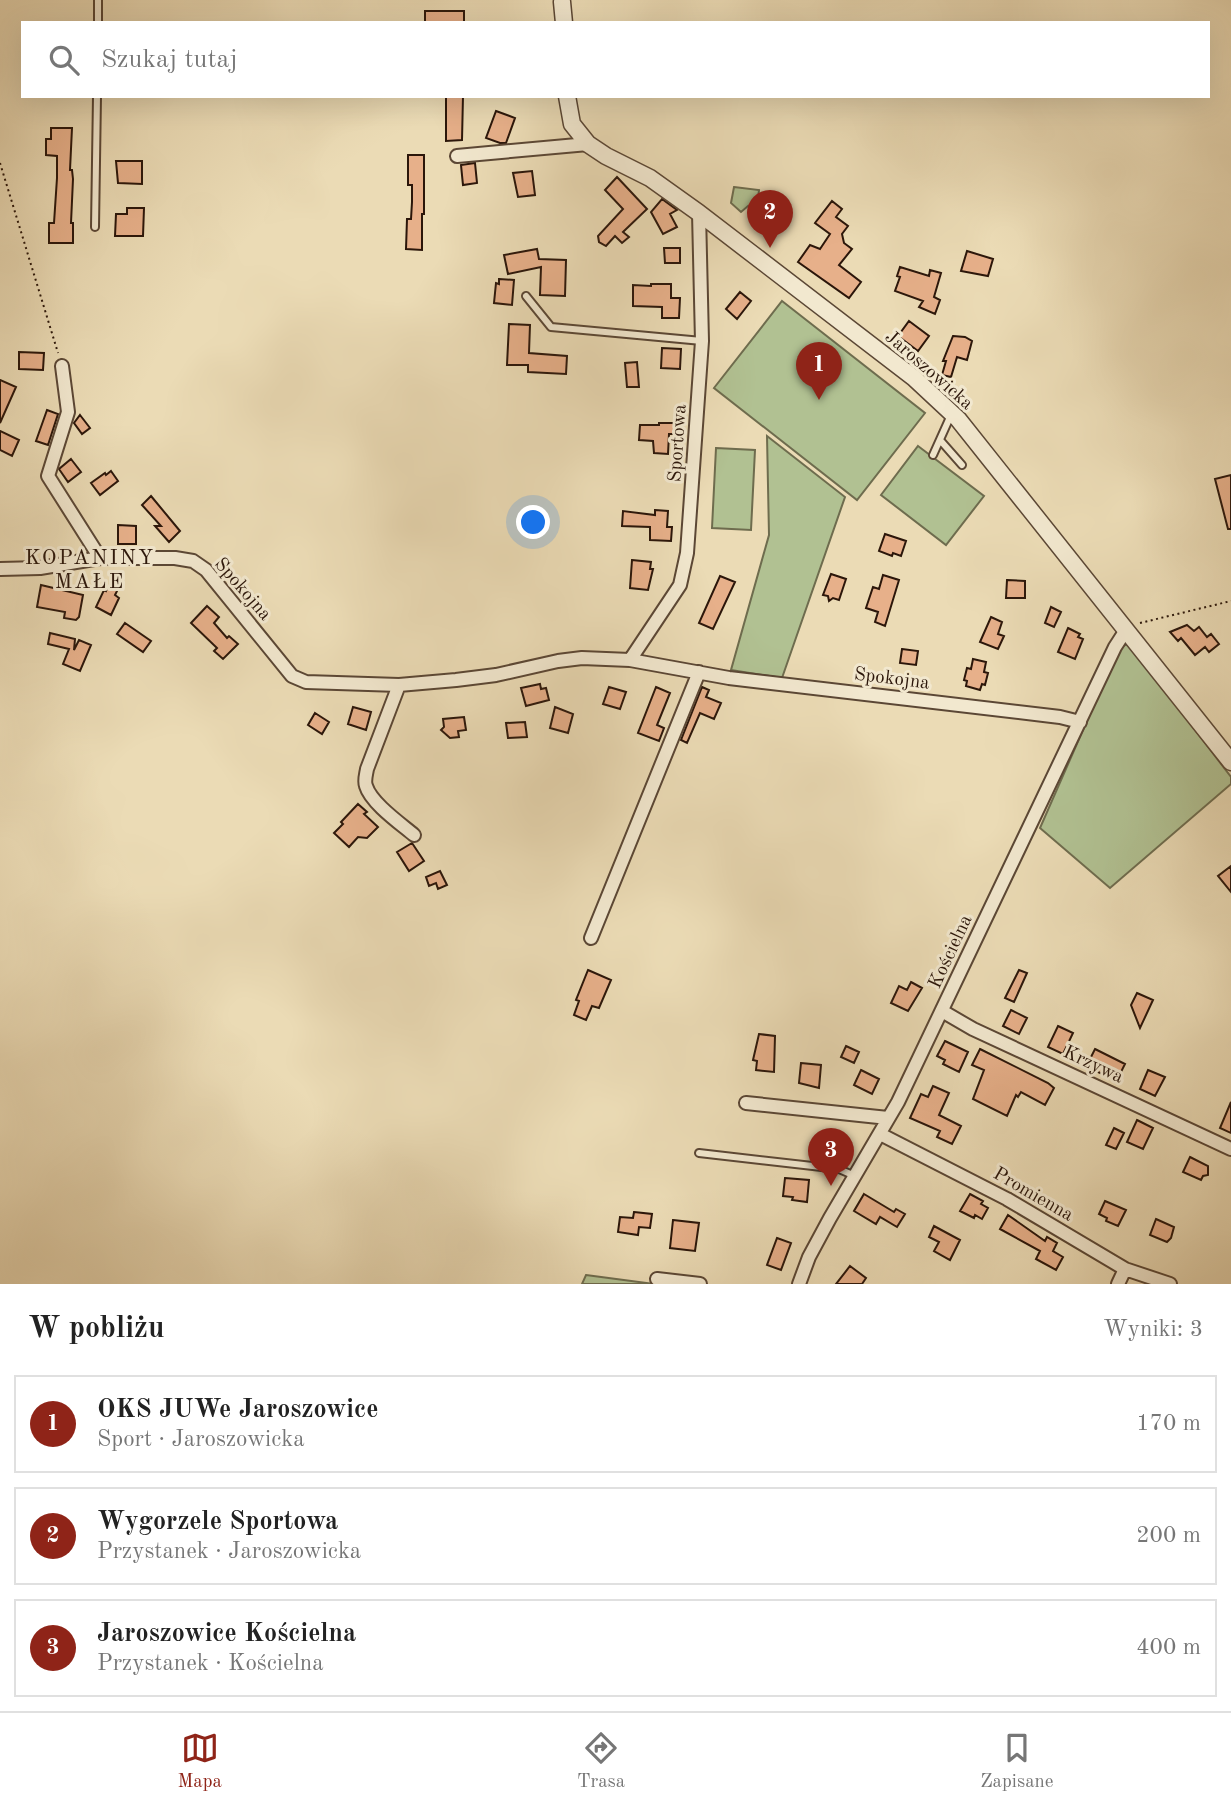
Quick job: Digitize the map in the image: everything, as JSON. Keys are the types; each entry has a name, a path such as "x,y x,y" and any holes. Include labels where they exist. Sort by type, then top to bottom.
{"street":[{"path":"562,1 564,21"},
{"name":"Jaroszowicka","path":"567,98 572,124 588,144 650,178 699,213 914,378 952,413 1231,762"},
{"path":"457,156 588,144"},
{"name":"Sportowa","path":"630,660 680,585 687,553 702,341 699,213"},
{"path":"62,366 68,412 48,476 100,558"},
{"name":"Spokojna","path":"0,569 40,568 100,558 175,558 193,561 206,570 292,676 306,682 399,685 496,675 582,657 630,660 698,673 1060,717 1080,722"},
{"name":"Kościelna","path":"799,1284 809,1257 880,1134 942,1011 1115,647 1126,630"},
{"path":"591,938 698,673"},
{"path":"399,685 364,783 383,808 414,835"},
{"name":"Krzywa","path":"942,1011 973,1029 1231,1149"},
{"path":"746,1102 888,1118"},
{"name":"Promienna","path":"880,1134 1007,1199 1125,1269 1170,1284"},
{"path":"1118,1284 1125,1269"},
{"path":"657,1279 700,1284"}],"lane":[{"path":"98,0 98,21"},
{"path":"95,227 97,98"},
{"path":"526,296 551,327 702,341"},
{"path":"933,455 952,413"},
{"path":"940,440 962,465"},
{"path":"699,1153 839,1169 855,1176"}],"path":[{"path":"0,163 62,366"},
{"path":"1126,630 1140,623 1231,601"}],"green space":[{"path":"734,187 759,190 757,208 748,206 741,212 731,203"},
{"path":"782,301 925,413 857,500 714,388"},
{"path":"767,436 845,497 782,678 731,670 769,535"},
{"path":"918,446 984,496 946,545 881,495"},
{"path":"716,448 755,450 751,530 712,528"},
{"path":"1129,643 1231,777 1231,784 1110,888 1040,828 1119,648"},
{"path":"586,1275 654,1284 582,1284"}],"building":[{"path":"425,11 464,11 464,21 425,21"},
{"path":"446,98 463,98 462,140 446,141"},
{"path":"496,111 515,118 506,143 486,138"},
{"path":"51,128 72,128 70,170 73,179 73,243 49,243 49,223 54,223 57,178 57,156 46,155 46,139 51,139"},
{"path":"408,155 424,155 422,250 406,249 407,219 411,219 412,202 412,185 408,185"},
{"path":"116,161 142,161 142,184 118,183"},
{"path":"475,163 477,183 463,185 461,165"},
{"path":"532,171 535,195 518,197 513,173"},
{"path":"617,177 647,209 623,232 629,237 622,243 615,236 606,246 599,242 598,236 623,209 605,190"},
{"path":"662,199 677,210 670,214 677,227 663,234 651,212"},
{"path":"832,201 842,209 836,217 848,226 842,234 844,243 852,249 839,265 861,282 849,298 798,262 810,245 820,249 830,234 815,223"},
{"path":"127,208 144,208 143,236 115,236 116,214 127,214"},
{"path":"664,248 680,248 680,263 665,263"},
{"path":"537,249 539,259 566,260 565,296 540,295 541,267 508,274 504,255"},
{"path":"967,251 993,259 988,276 961,271"},
{"path":"900,267 929,276 930,270 941,273 934,297 940,300 935,314 919,307 923,301 895,291"},
{"path":"499,279 514,280 512,305 494,303 496,283 499,284"},
{"path":"671,284 671,298 680,298 679,318 662,318 662,307 633,306 633,285"},
{"path":"740,292 751,301 737,319 726,309"},
{"path":"909,321 929,336 918,351 898,336"},
{"path":"509,324 530,325 529,353 567,356 566,374 528,372 528,365 507,365"},
{"path":"953,336 972,341 967,360 957,357 951,377 942,375 946,361 943,361"},
{"path":"662,348 681,349 680,369 661,368"},
{"path":"19,352 44,353 43,370 19,369"},
{"path":"637,362 639,387 627,387 625,363"},
{"path":"0,380 16,387 0,423"},
{"path":"47,410 58,414 48,445 36,441"},
{"path":"80,415 90,428 82,434 74,423"},
{"path":"675,423 674,434 669,434 668,454 654,453 653,441 639,440 640,425"},
{"path":"0,431 19,440 12,456 0,450"},
{"path":"71,459 81,472 68,482 59,469"},
{"path":"111,471 118,481 100,495 91,483"},
{"path":"1231,475 1231,529 1228,529 1215,479"},
{"path":"151,496 180,531 169,542 155,526 161,526 142,505"},
{"path":"655,510 668,511 667,527 672,527 671,541 650,540 650,527 622,526 623,511 655,515"},
{"path":"118,525 136,526 136,544 118,544"},
{"path":"885,534 906,541 901,556 879,551"},
{"path":"632,560 651,562 650,569 653,569 648,590 630,588"},
{"path":"831,574 846,579 839,600 833,598 829,601 828,596 823,595"},
{"path":"883,575 899,580 885,626 875,622 878,612 866,608 873,587 879,589"},
{"path":"720,576 735,582 713,629 699,623"},
{"path":"1007,580 1025,581 1025,598 1006,598"},
{"path":"41,585 83,595 79,617 76,620 64,618 65,612 37,607"},
{"path":"108,586 117,591 115,595 119,598 111,615 96,607"},
{"path":"207,606 219,617 214,623 227,638 229,636 238,644 223,659 214,651 217,648 191,623"},
{"path":"1051,607 1061,612 1054,627 1045,623"},
{"path":"991,617 1002,622 998,634 1004,636 998,649 980,642"},
{"path":"125,623 151,641 143,652 117,634"},
{"path":"1187,625 1194,631 1199,627 1207,637 1211,634 1219,644 1209,652 1205,647 1195,655 1181,638 1178,641 1170,632"},
{"path":"1068,628 1080,634 1078,637 1083,639 1075,659 1058,652"},
{"path":"50,633 75,639 74,650 79,640 91,645 80,671 63,664 69,649 48,644"},
{"path":"902,649 918,651 916,665 900,663"},
{"path":"973,659 986,662 984,672 988,673 985,685 982,684 980,690 966,686 967,681 964,680 967,668 971,669"},
{"path":"540,684 541,689 546,688 549,700 526,706 521,688"},
{"path":"609,687 626,692 620,709 603,704"},
{"path":"656,687 670,693 657,725 664,728 659,741 638,733"},
{"path":"702,687 709,690 706,697 721,703 714,719 700,713 687,743 681,740"},
{"path":"353,707 371,712 366,730 348,724"},
{"path":"555,707 573,714 568,733 550,728"},
{"path":"315,713 329,722 322,734 308,725"},
{"path":"464,717 466,730 458,731 459,737 450,738 441,730 444,727 443,719"},
{"path":"525,722 527,737 508,738 506,723"},
{"path":"358,804 378,827 367,838 358,837 349,847 334,833"},
{"path":"412,843 424,861 409,871 397,852"},
{"path":"1231,866 1231,892 1218,876"},
{"path":"440,871 447,885 438,889 436,883 429,886 426,877"},
{"path":"588,970 611,980 599,1008 592,1006 586,1020 574,1015 579,1001 576,1000"},
{"path":"1019,970 1027,973 1014,1002 1005,998"},
{"path":"911,982 922,988 908,1011 891,1003 899,986 907,990"},
{"path":"1137,993 1153,1000 1140,1028 1131,1005"},
{"path":"1011,1010 1027,1018 1019,1034 1003,1026"},
{"path":"1058,1026 1073,1033 1063,1054 1048,1047"},
{"path":"759,1034 775,1036 774,1072 756,1070 757,1061 753,1060"},
{"path":"945,1041 968,1052 959,1072 943,1064 945,1060 937,1056"},
{"path":"846,1046 859,1052 854,1063 841,1057"},
{"path":"980,1049 1054,1088 1045,1105 1021,1092 1018,1097 1016,1095 1007,1116 973,1099 984,1070 972,1065"},
{"path":"1095,1049 1125,1064 1118,1078 1086,1067"},
{"path":"801,1063 821,1065 819,1088 799,1083"},
{"path":"861,1070 879,1079 872,1094 854,1085"},
{"path":"1148,1070 1165,1077 1155,1096 1140,1089"},
{"path":"933,1086 949,1093 939,1115 961,1126 952,1144 937,1137 940,1131 910,1118 921,1094 928,1097"},
{"path":"1231,1102 1231,1133 1220,1128"},
{"path":"1137,1120 1153,1128 1143,1149 1127,1142"},
{"path":"1114,1128 1124,1133 1116,1149 1106,1145"},
{"path":"1190,1157 1208,1166 1208,1175 1201,1180 1183,1172"},
{"path":"785,1178 809,1180 807,1202 783,1196"},
{"path":"864,1194 894,1212 896,1209 905,1214 897,1227 880,1217 876,1224 854,1211"},
{"path":"970,1194 983,1201 981,1204 988,1208 982,1219 960,1211"},
{"path":"1105,1201 1126,1210 1118,1226 1106,1221 1107,1218 1099,1214"},
{"path":"634,1212 652,1214 650,1228 639,1227 638,1235 618,1232 620,1217 633,1218"},
{"path":"1008,1215 1045,1241 1047,1237 1057,1243 1053,1251 1063,1257 1056,1270 1036,1259 1040,1251 1000,1229"},
{"path":"1156,1219 1174,1227 1167,1242 1150,1235"},
{"path":"673,1220 699,1223 695,1251 670,1248"},
{"path":"934,1226 960,1240 950,1260 934,1251 939,1242 929,1237"},
{"path":"777,1238 791,1243 781,1270 767,1265"},
{"path":"850,1266 866,1278 862,1284 836,1284"}],"place":[{"name":"Wygorzele Sportowa","path":"770,248"},
{"name":"OKS JUWe Jaroszowice","path":"819,400"},
{"name":"Jaroszowice Kościelna","path":"831,1186"}],"district":[{"name":"KOPANINY MAŁE","path":"90,569"}]}
